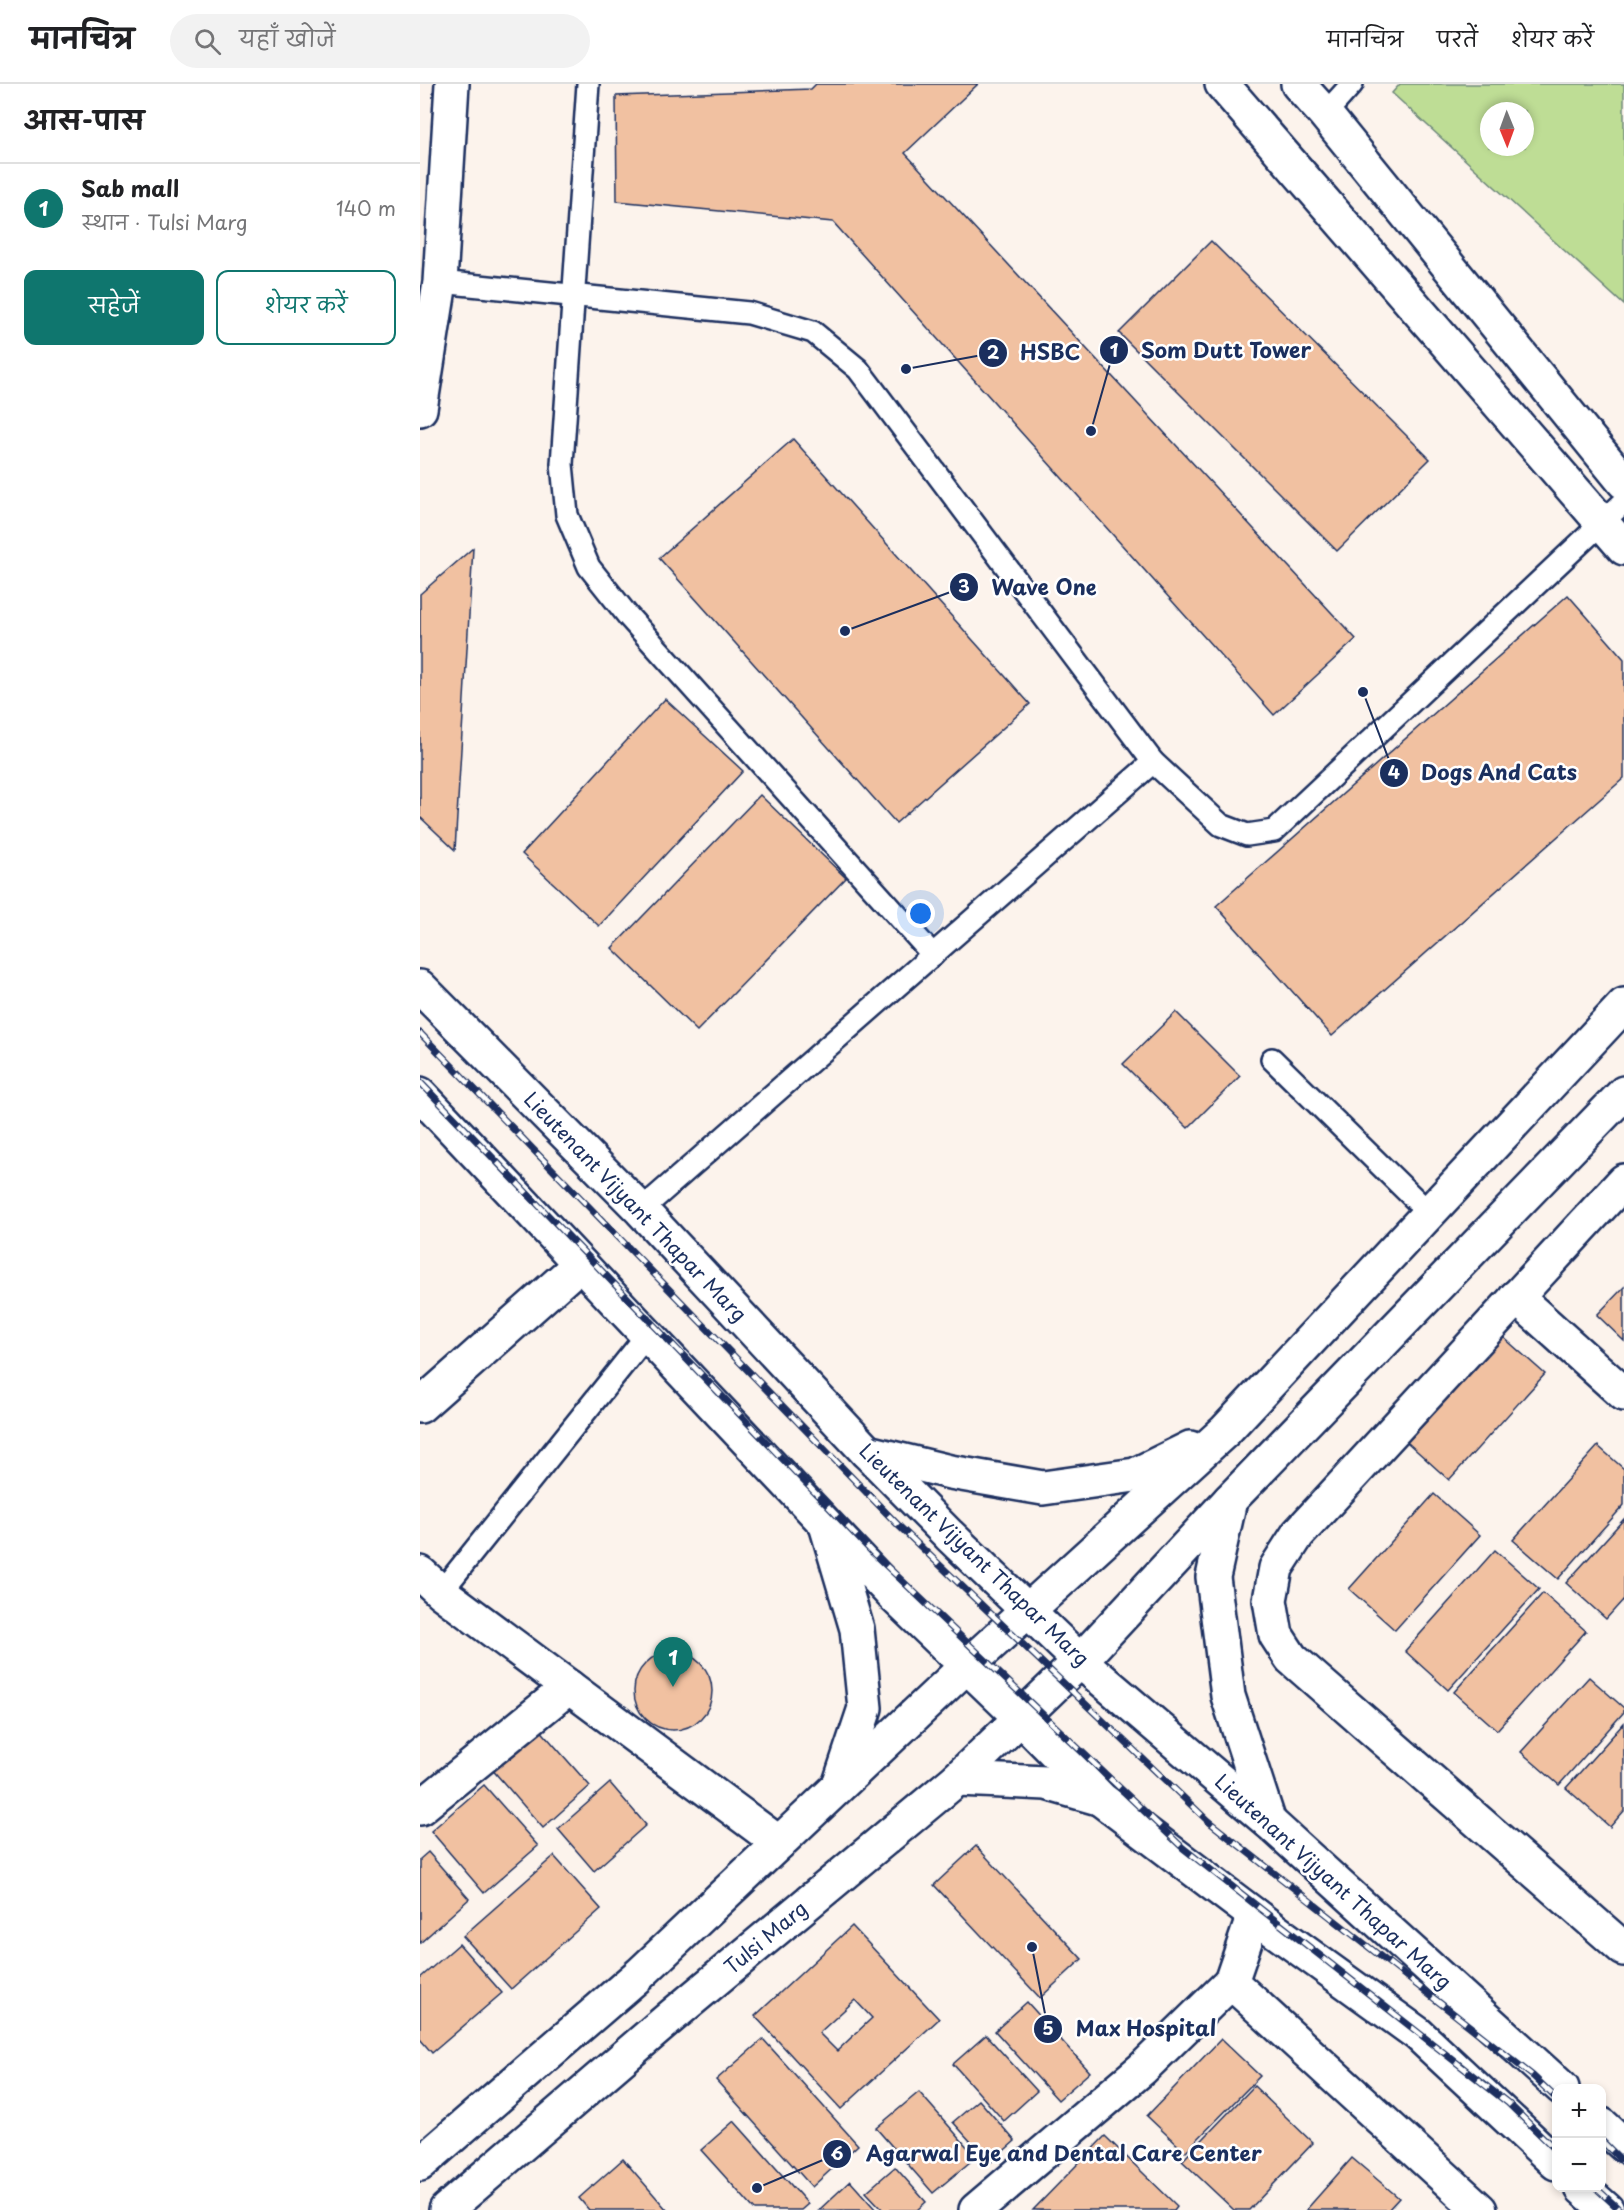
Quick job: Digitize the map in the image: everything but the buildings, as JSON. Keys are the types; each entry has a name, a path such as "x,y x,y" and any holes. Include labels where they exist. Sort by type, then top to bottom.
{"street":[{"path":"420,409 430,282 452,84"},
{"path":"1222,84 1613,512 1624,548"},
{"path":"1298,84 1325,114 1624,482"},
{"name":"Lieutenant Vijyant Thapar Marg","path":"420,987 641,1210 867,1452 949,1535 1080,1661 1269,1822 1558,2084"},
{"path":"420,2164 640,1974 967,1666 1225,1431 1624,1005"},
{"name":"Tulsi Marg","path":"446,2210 673,2015 957,1779 1080,1661 1230,1500 1624,1093"},
{"path":"420,1094 893,1595 1021,1718 1102,1800 1254,1915 1418,2034 1552,2158"},
{"path":"1624,1181 1298,1533 1276,1568 1270,1600 1276,1635 1291,1658 1624,1949"},
{"path":"420,1406 580,1264"},
{"path":"1516,1297 1624,1394"},
{"path":"867,1452 950,1472 1043,1488 1135,1475 1225,1431"},
{"path":"1230,1500 1213,1577 1228,1696 1269,1822"},
{"path":"826,1523 856,1629 865,1708 838,1787"},
{"path":"430,1583 779,1843"},
{"path":"420,1808 569,1687"},
{"path":"957,1779 1046,1783 1102,1800"},
{"path":"976,2210 1142,2069 1230,1982 1254,1915"},
{"path":"1230,1982 1480,2210"},
{"path":"1606,2128 1624,2145"},
{"path":"1587,2192 1606,2210"}],"lane":[{"path":"588,84 562,464 567,515 589,567 628,616 933,956"},
{"path":"1325,114 1352,84"},
{"path":"430,282 749,314 813,332 858,369 1153,762 1221,825 1247,835 1274,831 1613,512"},
{"path":"641,1210 1153,762"},
{"path":"1272,1059 1430,1213"},
{"path":"430,1583 647,1335"}],"green space":[{"path":"1400,84 1624,84 1624,305 1392,93"}],"railway":[{"path":"420,1033 900,1527 1208,1821 1533,2076 1552,2094"},
{"path":"420,1082 874,1554 1183,1848 1508,2103 1552,2146"},
{"path":"1606,2145 1624,2163"},
{"path":"1600,2192 1620,2210"}],"place":[{"name":"HSBC","path":"906,369"},
{"name":"Som Dutt Tower","path":"1091,431"},
{"name":"Wave One","path":"845,631"},
{"name":"Dogs And Cats","path":"1363,692"},
{"name":"Sab mall","path":"673,1687"},
{"name":"Max Hospital","path":"1032,1947"},
{"name":"Agarwal Eye and Dental Care Center","path":"757,2188"}]}
